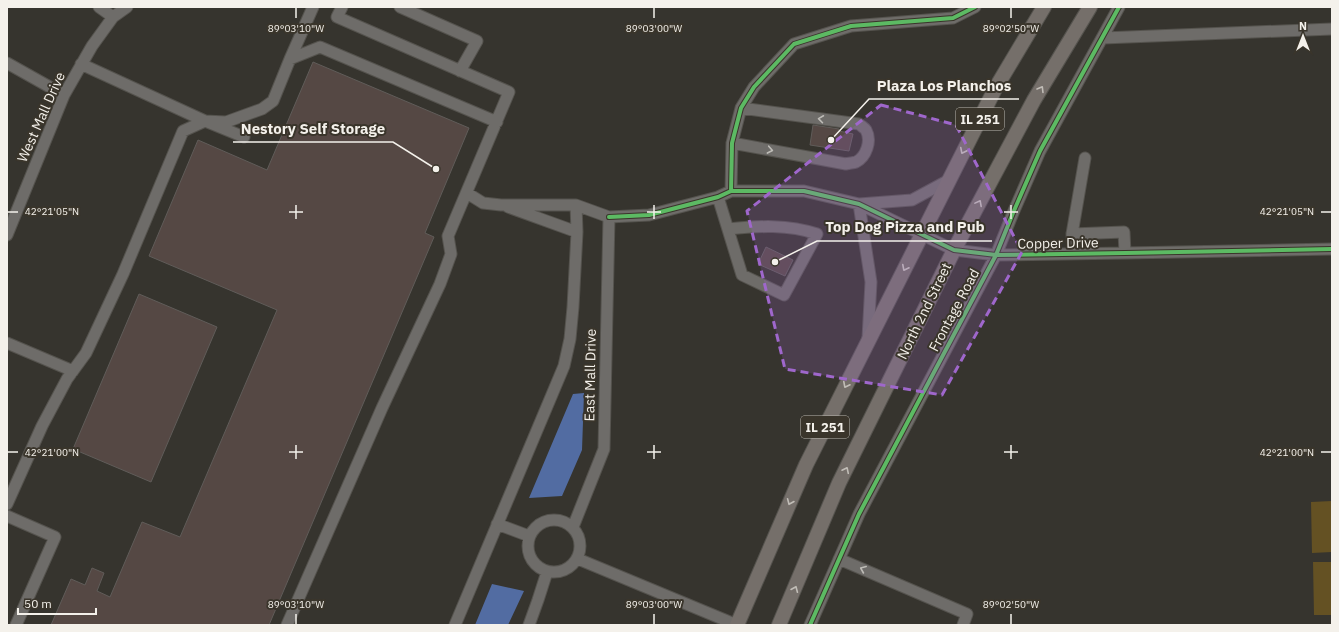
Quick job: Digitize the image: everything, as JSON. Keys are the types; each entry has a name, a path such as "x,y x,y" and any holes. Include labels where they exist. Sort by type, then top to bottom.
{"main road":[{"name":"IL 251","path":"737,625 806,465 995,89 1044,7"},
{"name":"North 2nd Street","path":"780,625 839,483 954,250 1034,100 1090,7"}],"street":[{"path":"99,7 113,17"},
{"name":"West Mall Drive","path":"7,235 64,95 92,46 113,17 127,7"},
{"path":"7,504 42,426 67,379 86,353 123,274 183,132 205,120 226,122 262,109 273,101 290,59 314,7"},
{"path":"287,625 382,408 440,284 451,254 448,236 509,92 336,17 342,7"},
{"path":"400,7 476,41 460,72"},
{"path":"731,191 732,142 741,108 754,87 794,44 851,26 953,18 974,7"},
{"name":"Frontage Road","path":"814,624 839,559 860,514 996,254 1040,151 1119,7"},
{"path":"1103,38 1332,29"},
{"path":"290,59 320,47 497,122"},
{"path":"7,63 64,95"},
{"path":"81,64 244,137"},
{"path":"732,142 846,164 855,162 862,158 867,150 869,139 866,129 859,124 741,108"},
{"path":"1073,254 1072,234 1084,158"},
{"path":"868,341 871,282 859,204 912,200 949,180"},
{"name":"Copper Drive","path":"608,217 649,215 718,198 731,191 804,191 859,204 954,250 996,254 1073,254 1332,249"},
{"path":"467,193 483,203 501,205 576,205 608,217"},
{"path":"718,198 742,275 784,295 816,234 805,230 782,227 759,226 728,229"},
{"path":"501,205 576,232"},
{"path":"455,625 564,366 570,339 576,232 576,205"},
{"name":"East Mall Drive","path":"572,527 604,449 608,217"},
{"path":"1072,234 1124,232 1124,253"},
{"path":"7,343 73,371"},
{"path":"7,516 55,537 16,625"},
{"path":"549,520 566,522 572,527 578,534 580,542 578,559 572,566 564,571 556,573 547,572 539,568 530,558 527,545 529,536 534,529 540,523 549,520"},
{"path":"497,524 529,536"},
{"path":"578,559 737,625"},
{"path":"839,559 967,614 963,625"},
{"path":"529,625 547,572"}],"highlighted area":[{"path":"881,105 956,125 1022,252 942,395 785,369 747,211"}],"shaded area":[{"path":"1332,501 1332,552 1312,553 1311,502"},
{"path":"1313,562 1332,562 1332,615 1314,615"}],"water":[{"path":"584,393 582,450 562,496 529,498 573,394"},
{"path":"492,584 524,591 508,625 475,625"}],"building":[{"path":"313,62 469,128 425,233 434,237 269,625 51,625 71,579 85,585 92,568 104,573 97,591 110,597 142,522 180,537 277,310 149,256 198,140 267,170"},
{"path":"813,125 839,129 839,131 853,134 849,151 810,145"},
{"path":"766,247 793,260 785,276 758,264"},
{"path":"139,294 217,327 151,482 73,449"}],"cycle path":[{"path":"731,191 732,143 741,108 754,87 794,44 851,26 953,18 975,7"},
{"path":"810,625 859,514 996,255 1040,151 1119,7"},
{"path":"609,217 649,215 718,197 731,191 804,191 859,204 954,250 996,255 1332,249"}],"place":[{"name":"Plaza Los Planchos","path":"831,140"},
{"name":"Nestory Self Storage","path":"436,169"},
{"name":"Top Dog Pizza and Pub","path":"775,262"}]}
